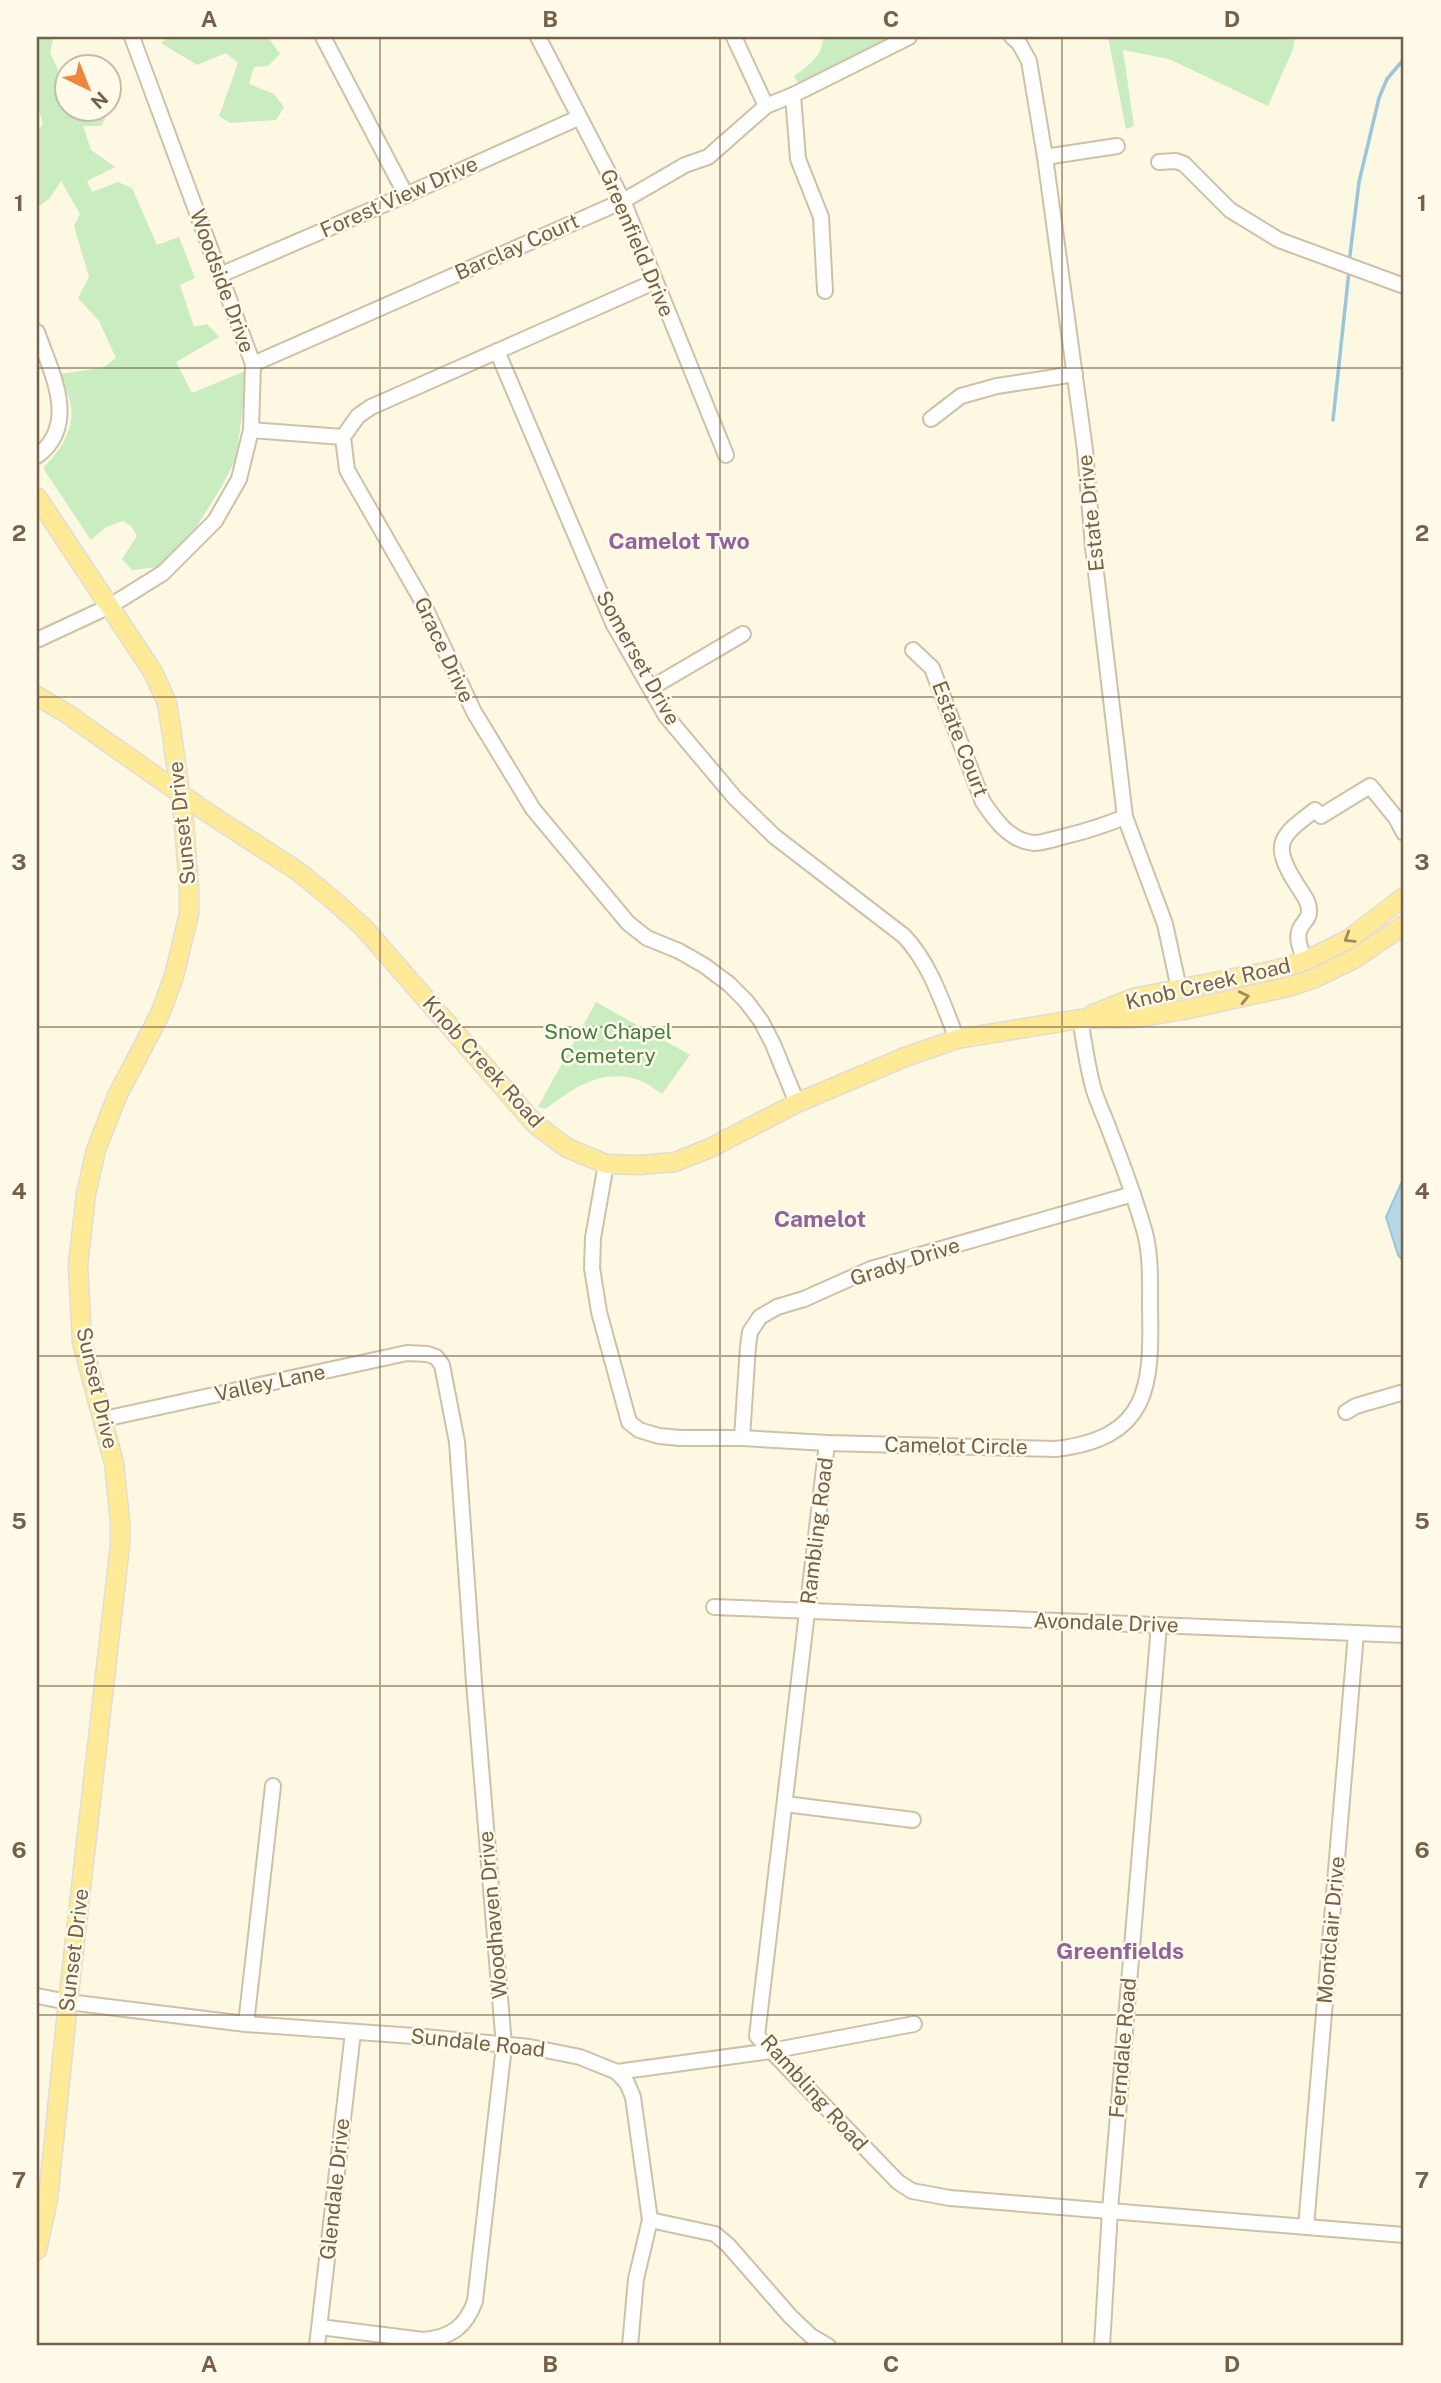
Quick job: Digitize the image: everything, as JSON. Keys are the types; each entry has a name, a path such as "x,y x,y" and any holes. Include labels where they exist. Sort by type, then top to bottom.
{"main road":[{"name":"Sunset Drive","path":"37,497 153,673 167,703 181,794 189,888 187,921 174,976 160,1014 117,1096 96,1150 81,1231 78,1287 82,1342 104,1419 115,1472 120,1545 68,2001 43,2175 46,2216 37,2250"},
{"name":"Knob Creek Road","path":"37,696 299,872 364,928 535,1124 566,1148 606,1164 675,1162 710,1148 797,1103 905,1057 957,1039 1080,1019 1135,1018 1288,987 1313,979 1354,959 1404,925"},
{"name":"Knob Creek Road","path":"1080,1019 1133,998 1275,970 1305,961 1349,939 1404,897"},
{"path":"1305,961 1313,979"},
{"path":"1135,1018 1161,1008 1176,996 1179,989 1185,997 1192,1000 1214,1004"}],"street":[{"name":"Woodside Drive","path":"37,640 110,606 163,573 215,521 239,479 251,430 253,364 132,37"},
{"path":"323,37 406,195"},
{"name":"Greenfield Drive","path":"538,37 623,201 726,455"},
{"path":"734,37 766,106 793,96 909,37"},
{"name":"Estate Drive","path":"1012,37 1019,43 1029,61 1045,156 1085,450 1125,817 1165,924 1179,989"},
{"path":"793,96 798,159 821,217 825,291"},
{"name":"Barclay Court","path":"253,364 623,201 685,166 708,157 766,106"},
{"name":"Forest View Drive","path":"220,275 578,118"},
{"path":"1045,156 1118,146"},
{"path":"1159,162 1176,161 1184,164 1230,210 1279,240 1404,286"},
{"path":"251,430 343,437 358,415 371,407 654,282"},
{"path":"37,332 59,395 60,415 50,444 37,456"},
{"name":"Somerset Drive","path":"498,351 613,623 666,716 735,799 774,836 904,936 919,952 930,971 957,1039"},
{"path":"931,419 961,396 997,386 1074,374"},
{"name":"Grace Drive","path":"343,437 347,470 421,598 474,712 533,809 628,923 647,938 705,966 729,984 746,1002 761,1021 773,1044 797,1103"},
{"path":"651,688 743,634"},
{"name":"Estate Court","path":"913,650 932,668 983,802 1005,830 1018,838 1035,843 1100,828 1125,817"},
{"path":"1305,961 1298,940 1300,929 1309,917 1309,907 1286,868 1282,855 1283,839 1291,828 1315,810 1321,816 1370,786 1404,833"},
{"name":"Camelot Circle","path":"606,1164 593,1238 592,1268 599,1312 629,1422 639,1430 659,1436 742,1437 827,1443 1056,1449 1078,1446 1121,1426 1138,1406 1146,1388 1151,1340 1146,1237 1133,1194 1093,1088 1080,1019"},
{"name":"Grady Drive","path":"742,1437 750,1332 760,1317 777,1307 804,1299 871,1269 1133,1194"},
{"name":"Valley Lane","path":"104,1419 407,1353 417,1352 436,1357"},
{"name":"Woodhaven Drive","path":"320,2327 423,2340 447,2336 466,2321 475,2301 504,2046 457,1442 446,1377 436,1357"},
{"path":"1346,1412 1356,1406 1404,1392"},
{"name":"Rambling Road","path":"827,1443 757,2036 885,2170 912,2191 950,2198 1404,2235"},
{"name":"Avondale Drive","path":"714,1607 1404,1634"},
{"name":"Ferndale Road","path":"1102,2346 1110,2210 1159,1625"},
{"name":"Montclair Drive","path":"1306,2227 1356,1633"},
{"path":"246,2024 273,1786"},
{"path":"785,1804 913,1820"},
{"name":"Sundale Road","path":"37,1996 246,2024 556,2051 598,2063 617,2072 771,2051 914,2024"},
{"name":"Glendale Drive","path":"317,2346 353,2032"},
{"path":"617,2072 627,2083 633,2097 650,2220 636,2279 630,2346"},
{"path":"650,2220 715,2234 729,2245 790,2316 811,2336 828,2346"}],"green space":[{"path":"37,37 54,37 50,52 52,122 103,122 101,126 83,126 91,150 115,167 87,181 92,192 118,182 132,188 157,245 179,237 195,278 180,285 194,327 207,324 219,337 176,362 192,393 248,370 236,458 197,526 158,567 132,570 122,559 137,536 131,526 123,521 106,527 91,540 43,468 60,448 70,424 70,403 60,374 102,368 116,358 99,321 78,298 89,277 74,226 80,214 61,181 50,198 38,207 37,218 37,132 43,124 37,104"},
{"path":"169,37 268,37 280,54 268,66 254,67 249,84 274,94 284,107 276,120 230,123 219,116 238,63 226,53 197,65 161,43"},
{"path":"823,37 890,37 798,83 794,76 818,55"},
{"path":"1108,37 1295,37 1293,49 1268,106 1169,59 1123,50 1134,126 1126,129"},
{"name":"Snow Chapel Cemetery","path":"596,1002 690,1055 662,1094 646,1083 616,1076 591,1081 567,1093 546,1109 538,1107"}],"water":[{"path":"1404,1177 1404,1262 1398,1255 1386,1217"}],"waterway":[{"path":"1349,263 1359,182 1379,98 1387,79 1404,59"},
{"path":"1333,420 1349,271"}],"district":[{"name":"Camelot Two","path":"679,541"},
{"name":"Camelot","path":"820,1219"},
{"name":"Greenfields","path":"1120,1951"}]}
